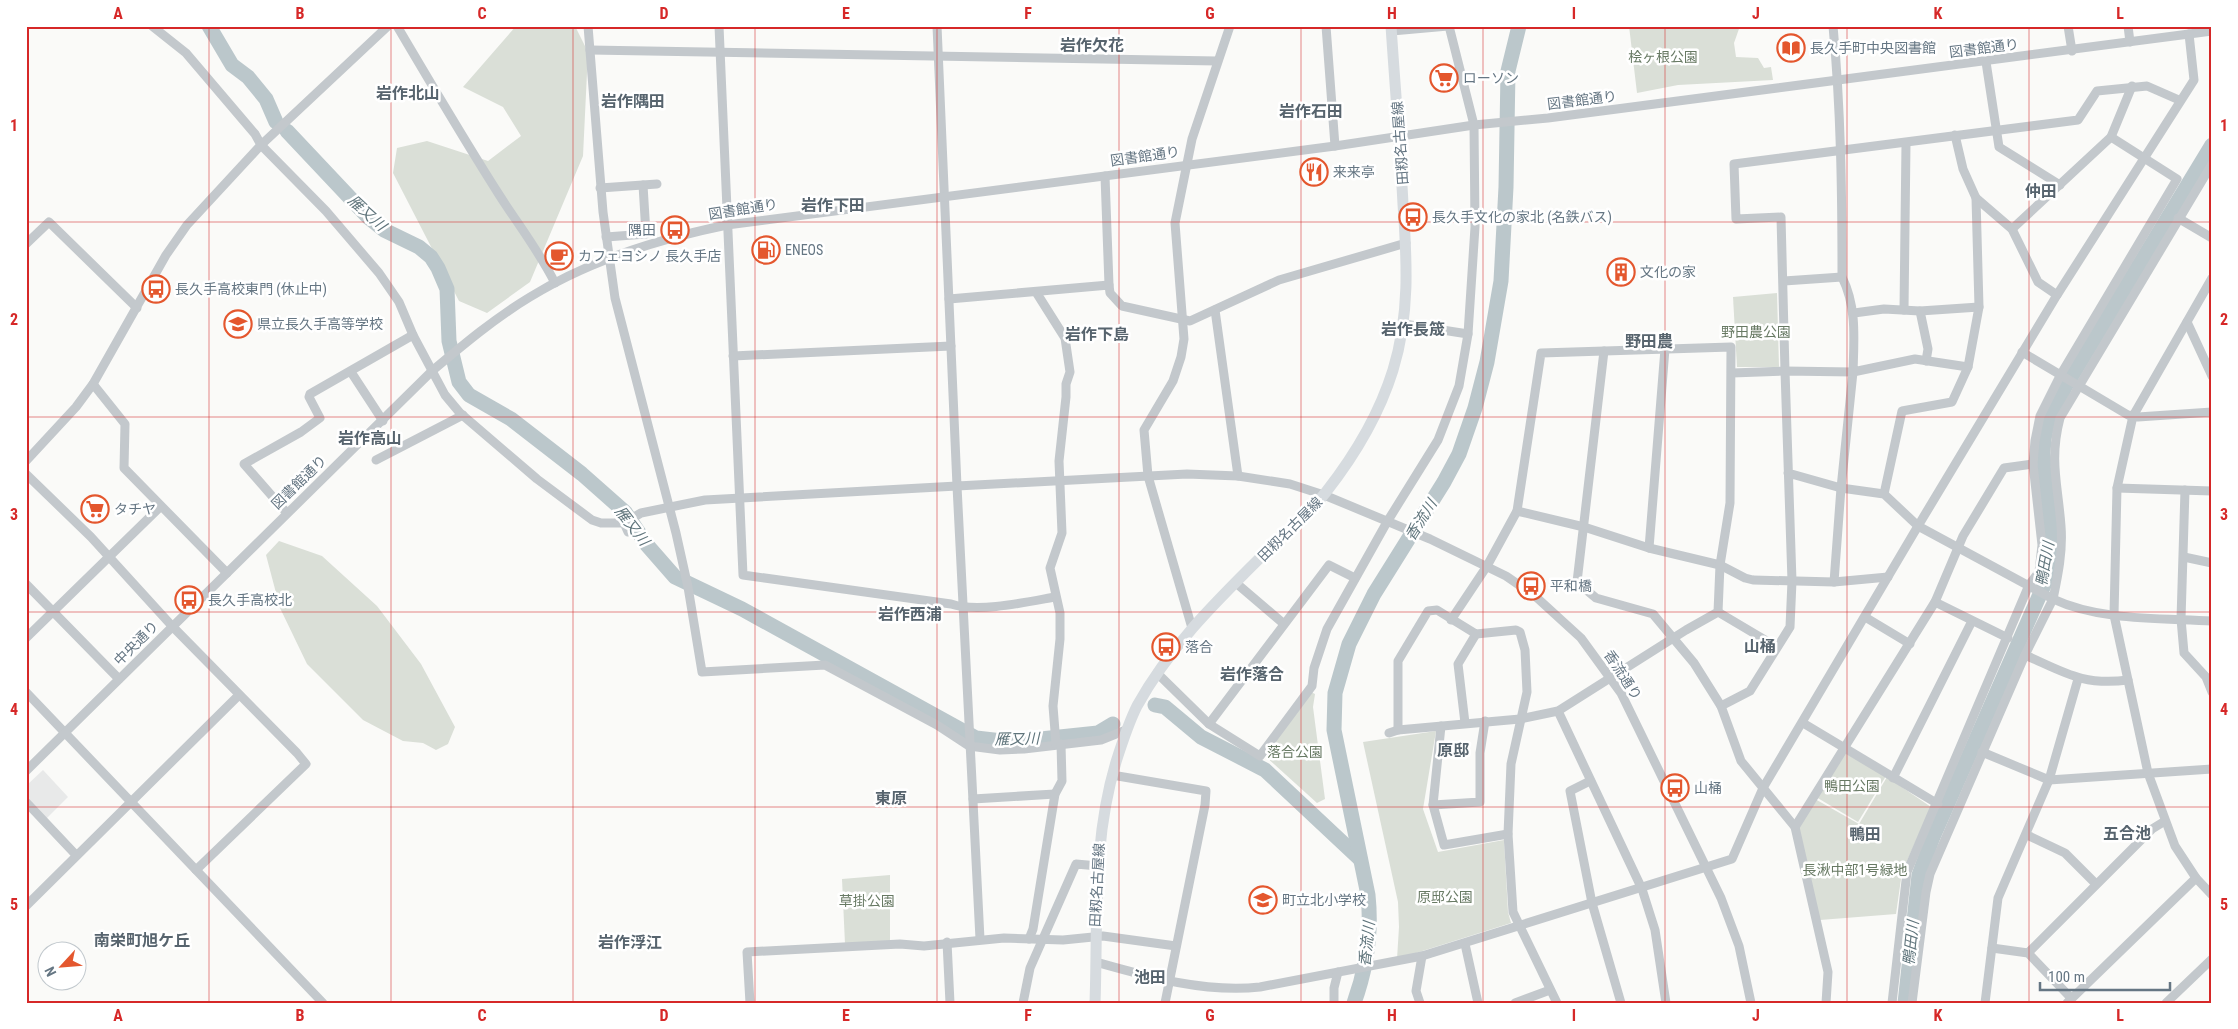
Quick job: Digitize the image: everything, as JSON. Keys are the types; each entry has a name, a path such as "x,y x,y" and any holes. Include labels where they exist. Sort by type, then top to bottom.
{"main road":[{"name":"田籾名古屋線","path":"1095,1003 1098,866 1103,813 1126,730 1157,673 1192,628 1324,495 1356,451 1369,429 1392,373 1404,324 1407,284 1400,136 1391,29"}],"street":[{"path":"152,26 186,53 255,134 262,145 326,211 379,274 399,302 413,335 445,395 463,415 376,460"},
{"path":"26,461 76,407 93,384 166,255 187,225 262,145 388,26"},
{"path":"397,26 499,195 556,283"},
{"path":"588,26 600,188 609,259 620,322 669,506 687,583 702,672 825,665 937,725 970,746 1000,750 1024,749 1101,740 1126,730"},
{"path":"718,26 743,576 951,604 964,608 1027,602 1055,597"},
{"path":"937,26 946,195 968,725 980,940"},
{"path":"1192,628 1148,476 1144,430 1173,381 1178,368 1184,339 1176,223 1192,139 1230,26"},
{"path":"1326,26 1335,146"},
{"path":"1157,673 1209,724 1260,756 1312,686 1316,659 1327,629 1355,578 1390,523 1438,440 1459,386 1468,334 1475,227 1474,125 1448,26 1391,29"},
{"path":"1833,26 1842,150 1842,278 1848,288 1854,313 1853,372 1834,582"},
{"path":"2068,26 2072,51"},
{"path":"2128,26 2130,42"},
{"name":"図書館通り","path":"266,534 286,512 382,421 432,370 507,312 556,283 609,259 685,233 727,225 946,195 1335,146 1474,125 1521,121 1986,62 2212,31"},
{"path":"1096,962 1170,981 1235,990 1260,987 1422,956 1642,889 1732,859 1763,788 1918,526 2057,295 2179,100 2194,80 2189,34"},
{"path":"590,50 1217,61"},
{"path":"1986,62 1999,146 2060,185"},
{"path":"2012,229 2111,137 2132,86"},
{"path":"1722,706 1750,691 1790,627 1792,581 1782,217 1736,219 1734,164 2078,120 2097,91 2147,86 2179,100"},
{"path":"1884,494 1902,411 1952,402 1968,367 1979,307 1976,198 1963,169 1955,135"},
{"path":"1892,1003 1907,872 1938,804 2030,585 2039,572 2042,544 2033,464 2040,416 2177,179 2111,137"},
{"path":"1904,310 1906,143"},
{"path":"1912,1003 1930,874 2025,655 2053,599 2060,566 2061,548 2061,527 2053,464 2060,418 2078,384 2212,164"},
{"path":"1105,176 1110,293 1122,306 1183,320 1190,321 1279,280 1406,243"},
{"path":"600,188 657,184"},
{"path":"606,237 646,234 643,185"},
{"path":"1976,198 2012,229 2038,282 2057,295"},
{"path":"2178,218 2212,238"},
{"path":"26,244 49,222 137,308"},
{"path":"1784,281 1842,278"},
{"path":"2212,278 2133,416 2117,488 2114,615 2148,773 2175,846 2196,878 2212,895"},
{"path":"949,299 1109,285"},
{"path":"1029,939 1033,930 1055,794 1062,781 1058,744 1054,730 1060,613 1050,568 1062,533 1059,462 1066,384 1070,372 1065,338 1036,292"},
{"path":"1854,313 1884,309 1920,311 1979,307"},
{"path":"1215,310 1238,476"},
{"path":"1920,311 1928,349 1926,361"},
{"path":"2187,322 2212,376"},
{"path":"1404,324 1468,334"},
{"path":"286,512 244,464 301,432 320,418 309,397 310,394 413,335"},
{"path":"732,356 951,346"},
{"path":"1451,620 1487,566 1518,511 1541,353 1731,347 1730,503 1720,565 1718,612"},
{"path":"1649,548 1665,350"},
{"path":"1604,351 1577,582 1596,598 1653,614 1694,663 1722,706 1741,760 1795,827 1828,972 1826,1003"},
{"path":"2022,352 2124,413 2133,416 2212,412"},
{"path":"1732,373 1785,371 1853,372 1915,359 1968,367"},
{"path":"351,372 382,421"},
{"path":"93,384 125,424 124,468 160,507 227,573"},
{"name":"香流通り","path":"463,415 537,479 592,520 601,523 626,526 635,516 669,506 739,497 1187,474 1238,476 1290,484 1324,495 1430,539 1506,576 1535,596 1581,638 1612,679 1621,693 1707,868 1739,946 1751,1003"},
{"path":"1795,827 1935,602 1963,536 2004,468 2033,464"},
{"path":"1788,473 1841,488 1884,494 1918,526 2065,604 2114,615 2212,621"},
{"path":"26,474 239,695 298,753 306,764 196,870"},
{"path":"2117,488 2212,491"},
{"path":"2185,490 2182,620 2184,652 2206,676 2212,692"},
{"path":"26,638 160,507"},
{"path":"1518,511 1584,527 1649,548 1720,565 1745,578 1834,582 1888,577"},
{"name":"中央通り","path":"26,771 266,534"},
{"path":"2184,556 2212,563"},
{"path":"1209,724 1329,564 1355,578"},
{"path":"1236,583 1284,624"},
{"path":"26,584 52,613 119,679"},
{"path":"1935,602 2008,638"},
{"path":"1398,730 1398,661 1428,611 1437,610 1476,634 1516,630 1520,632 1525,650 1527,692 1511,764 1508,834 1513,912 1557,1003"},
{"path":"1388,733 1398,730 1520,719 1558,711 1718,612"},
{"path":"1718,612 1777,647"},
{"path":"1865,617 1910,644"},
{"path":"1893,778 1972,621"},
{"path":"1465,723 1458,664 1476,634"},
{"path":"2025,655 2078,679 2113,682 2128,680"},
{"path":"1984,1003 1998,898 2027,835 2049,780 2078,679"},
{"path":"26,692 323,1003"},
{"path":"26,906 239,695"},
{"path":"1558,711 1642,889 1655,930 1666,1003"},
{"path":"1433,805 1480,802 1480,753 1485,721"},
{"path":"1803,723 1938,804"},
{"path":"1441,726 1433,805 1444,845 1508,834"},
{"path":"1982,752 2049,780 2212,768"},
{"path":"1112,775 1206,791 1205,805 1165,1003"},
{"path":"1590,781 1570,791 1592,903 1621,1003"},
{"path":"973,799 1055,794"},
{"path":"26,802 76,855"},
{"path":"2028,953 2152,829 2165,821"},
{"path":"2027,835 2065,853 2096,884"},
{"path":"1023,1003 1030,968 1076,864 1098,866"},
{"path":"1992,948 2028,953 2069,1000 2196,878"},
{"path":"750,1003 747,952 900,944 924,946 947,942 980,940 1044,940 1103,936 1176,946"},
{"path":"947,942 950,1003"},
{"path":"1465,944 1478,1003"},
{"path":"1420,1003 1416,991 1422,956"},
{"path":"2166,1003 2212,959"},
{"path":"1334,1003 1334,988 1342,972"},
{"path":"1515,1003 1550,990"}],"shaded area":[{"path":"43,770 68,797 45,820 26,800 26,786"}],"green space":[{"path":"516,26 575,26 588,52 583,156 530,282 487,313 459,301 393,173 397,148 427,141 488,161 521,136 503,107 463,87"},
{"name":"桧ヶ根公園","path":"1629,26 1740,26 1734,43 1736,57 1758,58 1764,68 1771,67 1773,80 1678,85 1637,93"},
{"name":"野田農公園","path":"1777,293 1779,367 1737,367 1733,297"},
{"path":"279,541 322,556 377,606 421,664 455,727 448,744 436,750 423,743 403,741 363,720 307,664 280,608 266,555"},
{"name":"落合公園","path":"1311,692 1315,694 1313,707 1325,799 1317,803 1264,755"},
{"name":"原邸公園","path":"1436,731 1423,809 1438,852 1504,840 1508,912 1511,923 1397,959 1398,902 1363,742"},
{"name":"鴨田公園","path":"1845,753 1886,776 1858,822 1816,797"},
{"name":"長湫中部1号緑地","path":"1887,777 1931,807 1902,872 1896,914 1820,920 1797,826 1815,799 1859,824"},
{"name":"草掛公園","path":"890,875 890,941 845,944 842,879"}],"waterway":[{"name":"雁又川","path":"209,26 232,65 248,77 266,99 276,122"},
{"name":"香流川","path":"1354,1003 1365,963 1369,936 1369,909 1368,895 1334,730 1335,693 1349,644 1374,594 1444,482 1459,454 1475,408 1487,362 1501,281 1506,187 1508,71 1519,26"},
{"name":"雁又川","path":"287,131 369,218 384,230 419,247 431,257 447,289 449,341 459,382 469,395 511,419 582,474 625,512 647,545 675,577 742,609 976,738 1011,742 1098,733 1113,724"},
{"name":"鴨田川","path":"1905,1003 1919,875 1933,837 2045,583 2051,551 2051,529 2043,453 2047,425 2065,387 2212,145"},
{"name":"雁又川","path":"1155,705 1165,707 1201,737 1265,770 1360,859"}],"place":[{"name":"長久手町中央図書館","path":"1791,48"},
{"name":"ローソン","path":"1444,78"},
{"name":"来来亭","path":"1314,172"},
{"name":"長久手文化の家北 (名鉄バス)","path":"1413,217"},
{"name":"隅田","path":"675,230"},
{"name":"ENEOS","path":"766,250"},
{"name":"カフェヨシノ 長久手店","path":"559,256"},
{"name":"文化の家","path":"1621,272"},
{"name":"長久手高校東門 (休止中)","path":"156,289"},
{"name":"県立長久手高等学校","path":"238,324"},
{"name":"タチヤ","path":"95,509"},
{"name":"平和橋","path":"1531,586"},
{"name":"長久手高校北","path":"189,600"},
{"name":"落合","path":"1166,647"},
{"name":"山桶","path":"1675,788"},
{"name":"町立北小学校","path":"1263,900"}],"district":[{"name":"岩作欠花","path":"1092,45"},
{"name":"岩作北山","path":"408,93"},
{"name":"岩作隅田","path":"633,101"},
{"name":"岩作石田","path":"1311,111"},
{"name":"仲田","path":"2041,191"},
{"name":"岩作下田","path":"833,205"},
{"name":"岩作長筬","path":"1413,329"},
{"name":"岩作下島","path":"1097,334"},
{"name":"野田農","path":"1649,341"},
{"name":"岩作高山","path":"370,438"},
{"name":"岩作西浦","path":"910,614"},
{"name":"山桶","path":"1760,646"},
{"name":"岩作落合","path":"1252,674"},
{"name":"原邸","path":"1453,750"},
{"name":"東原","path":"891,798"},
{"name":"五合池","path":"2127,833"},
{"name":"鴨田","path":"1865,834"},
{"name":"南栄町旭ケ丘","path":"142,940"},
{"name":"岩作浮江","path":"630,942"},
{"name":"池田","path":"1150,977"}]}
